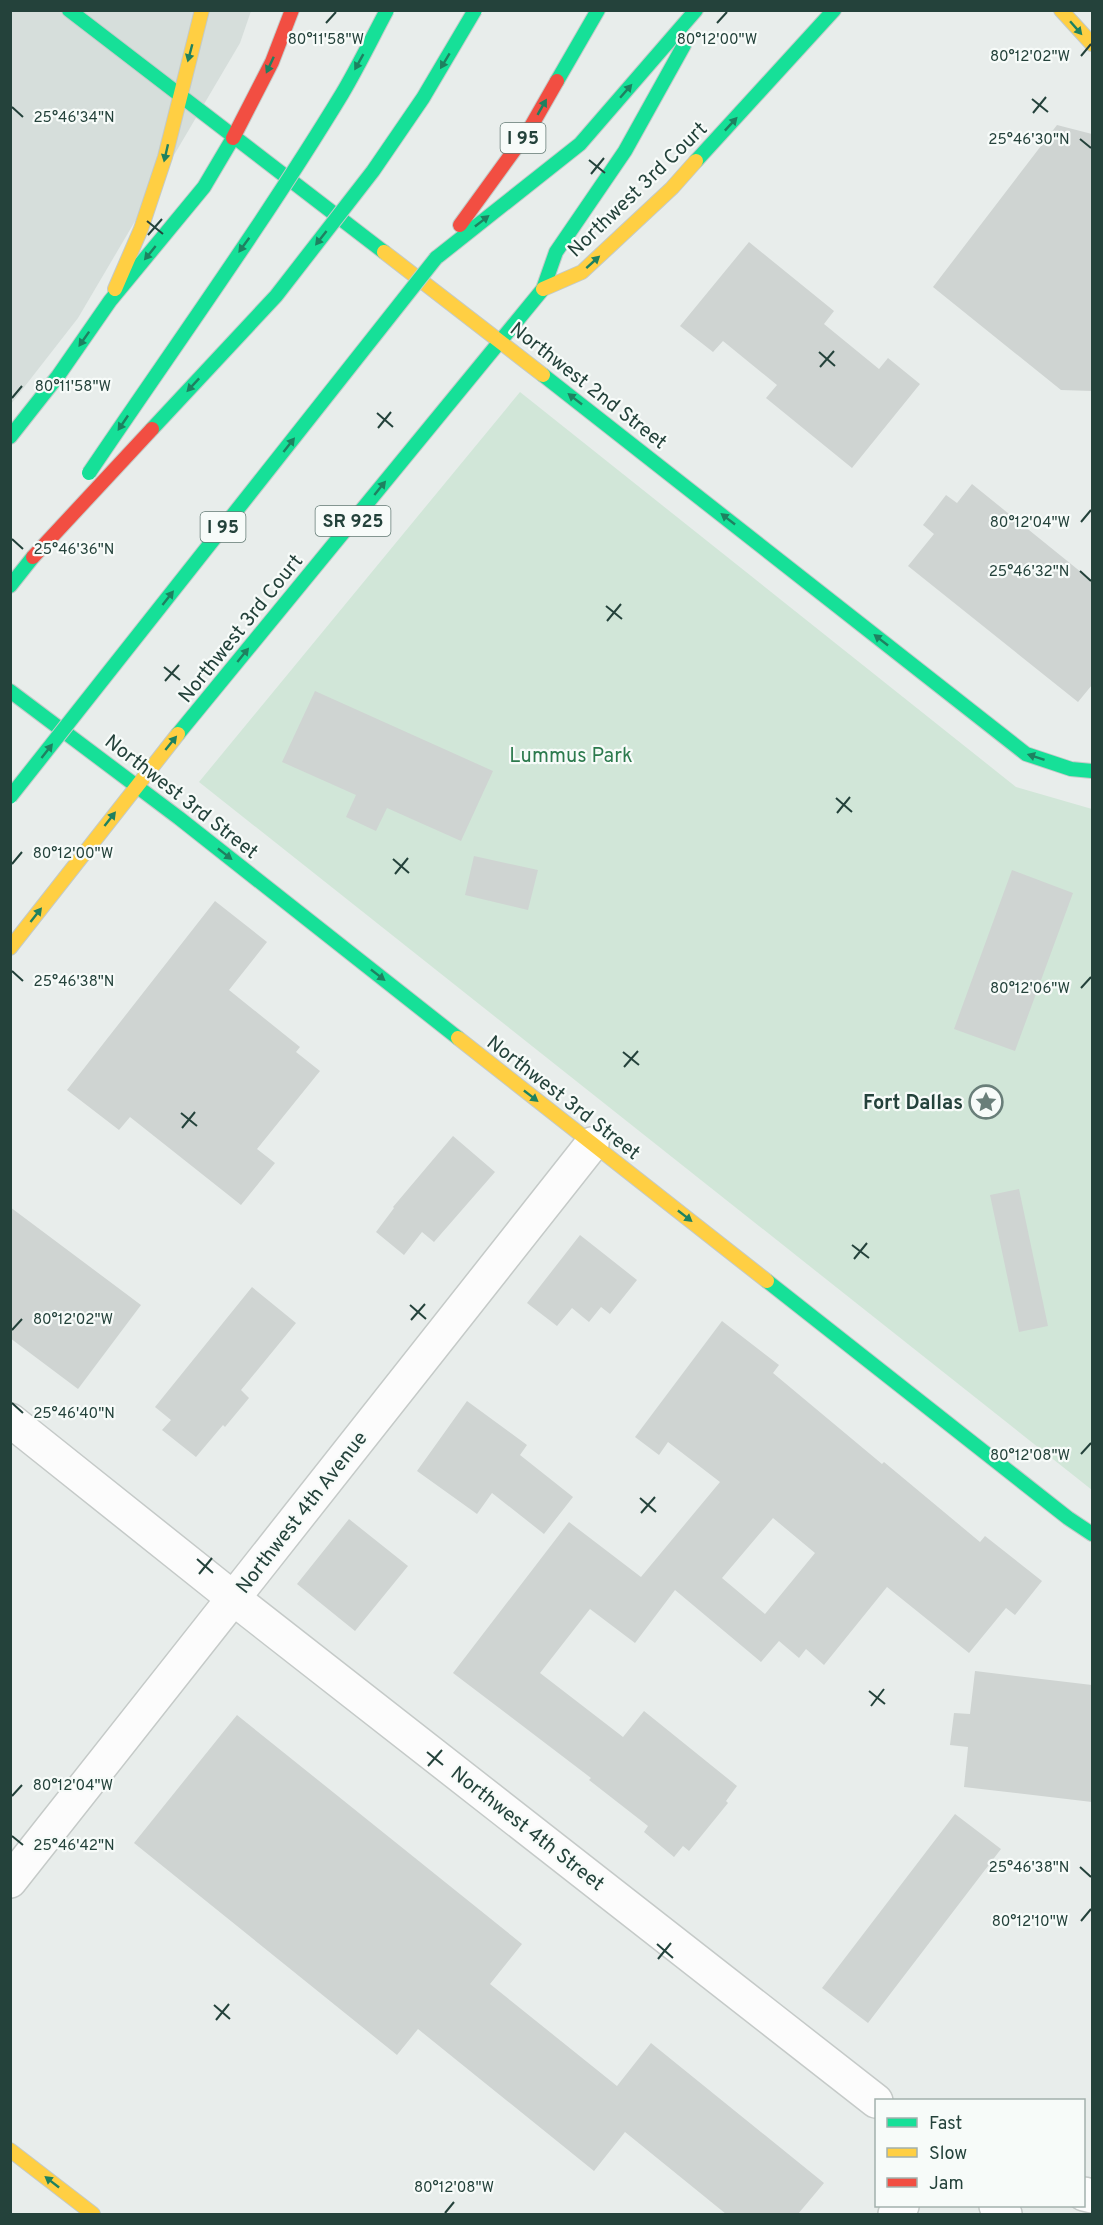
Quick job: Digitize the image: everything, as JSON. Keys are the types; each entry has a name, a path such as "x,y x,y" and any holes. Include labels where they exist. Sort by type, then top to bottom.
{"main road":[{"name":"Northwest 2nd Street","path":"69,10 626,438 1026,754 1071,768 1092,771"},
{"path":"110,302 141,229 165,157 202,10"},
{"path":"10,437 58,376 110,302 204,187 233,138 272,62 292,10"},
{"path":"10,586 33,557 211,292 264,218 343,92 387,10"},
{"path":"33,557 276,296 373,171 423,98 474,10"},
{"name":"I 95","path":"10,796 436,258 529,130 598,10"},
{"path":"436,258 579,144 696,10"},
{"path":"543,290 556,252 625,151 702,10"},
{"name":"Northwest 3rd Court","path":"10,948 136,785 543,290 582,272 672,188 834,10"},
{"path":"1061,10 1092,44"},
{"name":"Northwest 3rd Street","path":"10,691 136,785 1068,1518 1092,1533"},
{"path":"10,2150 93,2214"}],"street":[{"name":"Northwest 4th Avenue","path":"10,1881 592,1144"},
{"name":"Northwest 4th Street","path":"10,1420 233,1598 875,2100"}],"shaded area":[{"path":"11,11 251,11 240,43 78,318 11,404"}],"green space":[{"name":"Lummus Park","path":"520,392 1016,787 1092,809 1092,1490 199,782"}],"building":[{"path":"1057,125 1092,134 1092,391 1061,390 933,287"},
{"path":"749,242 834,311 824,324 879,369 888,358 920,384 852,468 766,398 777,385 723,341 713,352 680,326"},
{"path":"972,484 1092,581 1092,685 1078,702 908,566 934,534 923,525 946,495 957,503"},
{"path":"315,691 493,771 461,841 387,808 376,831 346,817 356,795 282,762"},
{"path":"474,856 538,870 528,910 465,895"},
{"path":"1012,870 1073,893 1015,1051 954,1029"},
{"path":"215,901 267,942 229,990 300,1047 296,1052 320,1071 257,1149 275,1163 241,1205 130,1117 119,1130 67,1090"},
{"path":"453,1136 495,1172 434,1242 422,1232 404,1255 376,1232 393,1207"},
{"path":"1019,1189 1048,1326 1019,1332 990,1195"},
{"path":"10,1207 141,1305 78,1389 10,1338"},
{"path":"580,1235 637,1280 610,1314 601,1307 589,1322 572,1308 557,1326 527,1303"},
{"path":"252,1287 296,1323 241,1390 249,1398 196,1457 162,1430 171,1420 155,1407"},
{"path":"722,1321 779,1365 773,1373 882,1464 884,1462 980,1542 985,1536 1042,1581 1015,1615 1006,1608 969,1653 887,1587 824,1665 806,1649 799,1658 779,1641 761,1662 675,1590 635,1643 590,1609 540,1673 623,1737 644,1711 737,1786 726,1801 728,1803 689,1851 683,1846 674,1857 644,1832 648,1826 589,1780 591,1778 453,1673 569,1522 641,1577 720,1482 668,1442 659,1455 635,1437","holes":["773,1518 815,1553 765,1614 722,1578"]},
{"path":"467,1401 527,1445 520,1455 573,1497 544,1534 492,1493 477,1514 417,1471"},
{"path":"349,1519 408,1566 355,1631 297,1584"},
{"path":"975,1671 1092,1685 1092,1802 964,1787 968,1747 950,1745 954,1713 970,1714"},
{"path":"237,1715 522,1944 490,1984 617,2086 651,2043 824,2183 798,2214 726,2214 625,2132 594,2171 418,2029 397,2055 134,1843"},
{"path":"955,1814 1001,1849 868,2023 822,1988"}],"traffic: fast":[{"path":"69,10 384,252"},
{"path":"89,473 250,238 312,142 348,84 387,10"},
{"path":"152,429 276,296 373,171 423,98 475,10"},
{"path":"557,81 598,10"},
{"path":"436,258 580,144 696,10"},
{"path":"696,161 834,10"},
{"path":"543,289 556,252 625,151 684,45"},
{"path":"10,437 58,376 110,301 204,187 233,138"},
{"path":"10,797 436,258"},
{"path":"178,734 543,289"},
{"path":"543,375 1026,754 1071,769 1092,771"},
{"path":"10,586 33,557"},
{"path":"10,691 179,818 458,1038"},
{"path":"767,1281 1068,1518 1092,1534"}],"traffic: slow":[{"path":"115,289 141,229 165,157 202,10"},
{"path":"1061,10 1092,44"},
{"path":"543,289 582,272 672,188 696,161"},
{"path":"384,252 543,375"},
{"path":"10,948 178,734"},
{"path":"458,1038 767,1281"},
{"path":"10,2150 93,2214"}],"traffic: jam":[{"path":"233,138 272,62 292,10"},
{"path":"460,225 529,130 557,81"},
{"path":"33,557 152,429"}],"place":[{"name":"Fort Dallas","path":"986,1102"}]}
